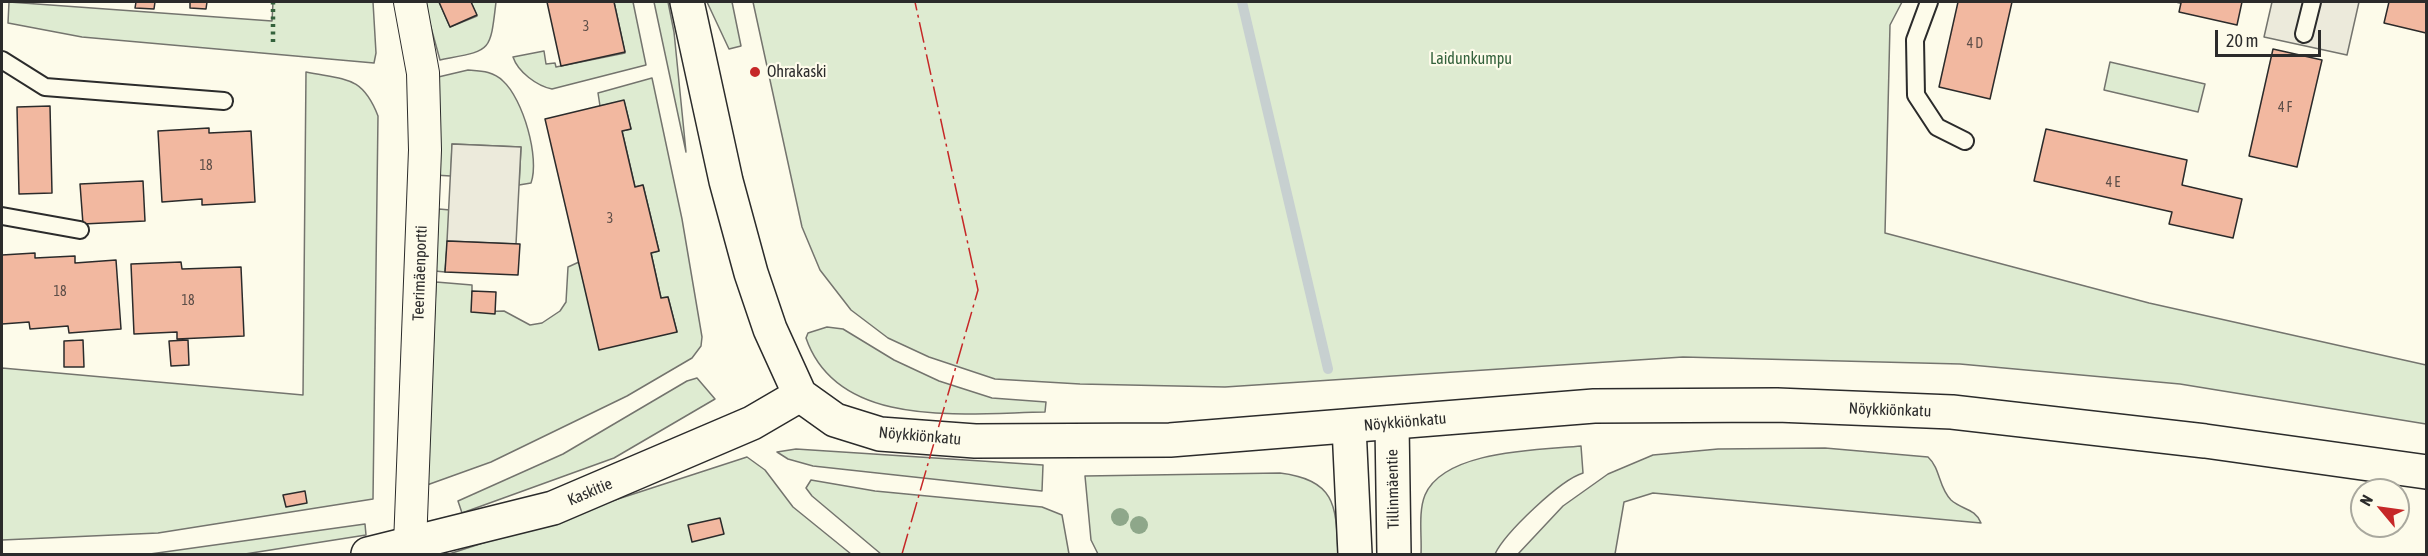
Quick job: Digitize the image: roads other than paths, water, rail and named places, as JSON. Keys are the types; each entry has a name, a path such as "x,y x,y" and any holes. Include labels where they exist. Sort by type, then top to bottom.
{"main road":[{"name":"Nöykkiönkatu","path":"687,2 724,170 751,273 770,330 800,395 835,420 880,434 975,441 1170,440 1594,406 1777,405 1940,412 2205,441 2427,472"},
{"name":"Kaskitie","path":"368,555 554,508 752,423 800,395"},
{"name":"Tillinmäentie","path":"1392,424 1394,555"},
{"path":"1349,427 1355,555"}],"street":[{"name":"Teerimäenportti","path":"410,2 423,73 425,150 410,545"}],"lane":[{"path":"1929,2 1915,40 1916,95 1937,127 1965,141"},
{"path":"2304,34 2312,2"},
{"path":"2,60 45,87 224,101"},
{"path":"2,216 80,230"}],"waterway":[{"path":"1242,2 1328,369"}],"place":[{"name":"Ohrakaski","path":"755,72"}],"park label":[{"name":"Laidunkumpu","path":"1471,59"}]}
